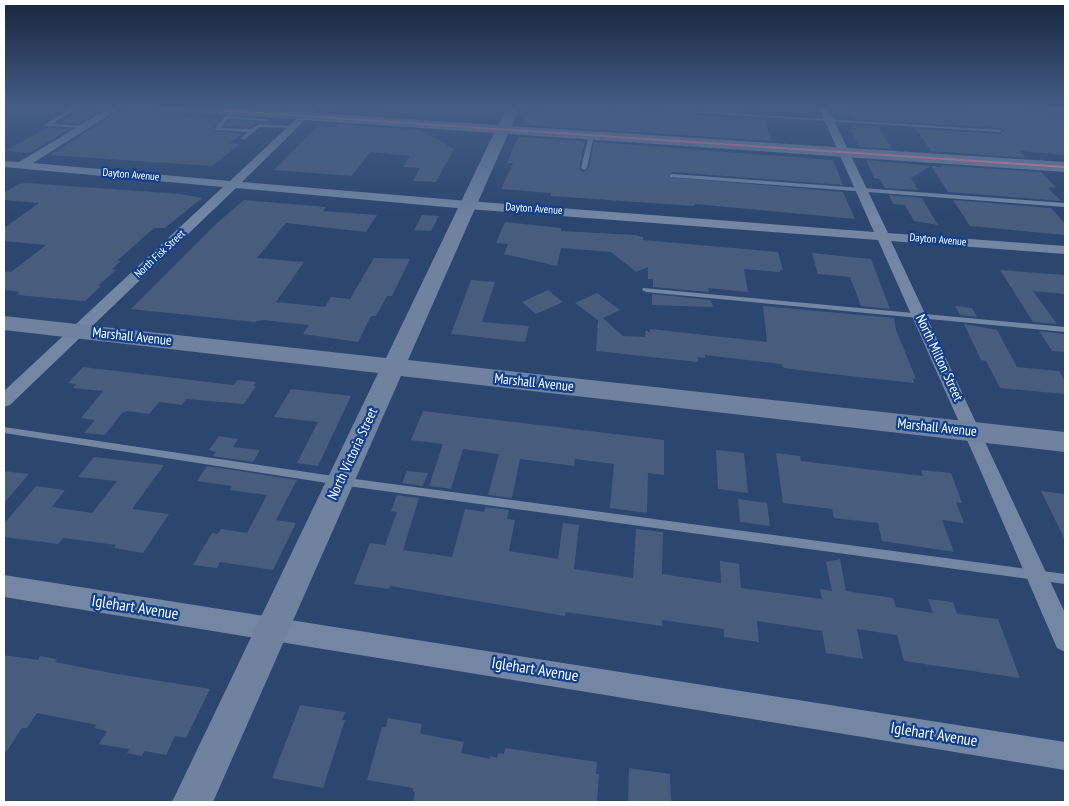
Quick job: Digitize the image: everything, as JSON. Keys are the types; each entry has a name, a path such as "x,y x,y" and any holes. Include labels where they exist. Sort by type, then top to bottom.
{"street":[{"path":"4,176 57,144"},
{"name":"North Fisk Street","path":"4,401 275,144"},
{"name":"North Victoria Street","path":"192,802 496,144"},
{"path":"719,144 1065,167"},
{"name":"North Milton Street","path":"840,144 974,432 1065,640"},
{"name":"Dayton Avenue","path":"4,164 233,185 1065,250"},
{"name":"Marshall Avenue","path":"4,322 1065,442"},
{"name":"Iglehart Avenue","path":"4,586 1065,756"}],"lane":[{"path":"584,168 589,144"},
{"path":"672,176 1065,205"},
{"path":"646,290 1065,330"},
{"path":"4,430 340,481 1065,579"}],"building":[{"path":"18,144 46,144 30,153 5,151"},
{"path":"68,144 240,144 212,166 50,155"},
{"path":"300,144 444,144 454,149 436,182 413,181 420,168 403,167 410,156 370,152 352,176 274,170"},
{"path":"515,144 584,144 579,168 583,172 589,168 594,144 833,160 843,185 672,172 668,177 843,192 855,219 695,204 694,206 551,196 551,193 501,189 513,163 507,163"},
{"path":"857,144 889,144 892,149 859,147"},
{"path":"926,144 1065,144 1065,155 1020,151 1026,158 931,151"},
{"path":"866,160 931,166 911,178 918,190 885,188 880,179 874,178"},
{"path":"941,165 1041,172 1056,187 1048,188 1061,201 948,192 931,166 942,167"},
{"path":"27,183 181,194 202,198 165,228 154,228 117,261 121,261 112,269 116,270 85,301 82,301 17,295 20,292 4,290 4,271 11,272 46,245 4,241 4,228 39,203 4,200 4,193 18,184"},
{"path":"889,195 922,198 938,225 914,221 905,205 893,204"},
{"path":"244,200 326,207 323,211 377,215 366,232 286,223 257,258 304,262 276,302 325,307 331,297 350,299 374,258 410,259 392,296 387,296 376,316 371,316 358,342 303,334 309,325 263,320 254,322 131,309 217,223"},
{"path":"953,200 1051,208 1065,224 1065,235 970,226"},
{"path":"422,215 439,216 431,231 414,230"},
{"path":"505,222 561,228 561,231 635,235 643,237 643,240 778,252 783,270 780,270 780,272 744,269 748,292 708,288 709,292 653,287 653,279 648,279 648,267 636,272 611,252 561,248 557,266 504,254 508,244 496,243"},
{"path":"812,253 871,259 890,309 861,306 850,277 818,274"},
{"path":"1000,270 1065,275 1065,294 1033,291 1057,324 1033,322"},
{"path":"471,280 495,282 482,322 529,326 525,342 451,334"},
{"path":"548,290 563,302 536,314 522,302"},
{"path":"597,293 620,310 603,318 623,336 645,337 646,330 650,333 650,329 767,342 763,306 894,318 896,330 916,379 913,379 914,383 814,372 784,368 781,364 705,355 705,358 698,357 698,362 596,351 598,320 575,303"},
{"path":"652,294 711,300 713,307 652,305"},
{"path":"955,306 972,308 977,317 960,315"},
{"path":"964,324 997,330 1017,367 1059,371 1065,381 1065,394 1000,388 986,361 981,360"},
{"path":"1039,331 1064,334 1065,352 1052,351"},
{"path":"83,367 233,385 238,380 256,382 253,386 256,386 244,404 186,399 182,405 159,402 149,414 127,411 122,413 105,435 84,433 95,420 81,418 103,391 73,388 76,384 68,383"},
{"path":"291,389 351,396 318,466 297,463 318,422 274,417"},
{"path":"423,411 664,440 664,475 648,473 647,513 610,508 614,464 575,459 574,466 520,459 512,498 488,495 499,454 463,449 451,489 429,486 443,444 411,440"},
{"path":"219,436 238,439 233,447 260,450 253,462 213,456 216,452 209,450"},
{"path":"716,450 744,453 748,493 718,489"},
{"path":"776,453 800,456 801,461 923,476 921,470 951,473 962,503 956,502 964,523 942,520 954,552 882,541 878,523 834,518 832,509 783,503"},
{"path":"94,457 164,465 132,509 169,514 143,553 114,548 116,545 63,538 58,544 4,537 4,524 36,486 65,490 52,507 92,513 117,481 78,477"},
{"path":"207,466 297,480 276,520 296,523 273,570 220,562 217,568 193,565 212,533 218,534 221,529 247,533 267,495 229,490 232,486 197,481"},
{"path":"4,471 29,474 4,503"},
{"path":"407,471 428,473 423,486 402,483"},
{"path":"1041,491 1065,494 1065,540"},
{"path":"397,495 419,498 403,550 452,557 465,509 484,512 485,507 509,510 507,519 515,520 509,551 558,559 563,523 579,525 574,569 633,578 636,529 663,532 662,574 721,583 720,561 739,564 741,588 822,599 820,589 832,591 826,562 840,559 846,591 893,598 896,607 933,613 928,599 953,602 957,614 998,619 1020,678 904,661 897,635 857,629 863,659 826,653 822,631 757,621 759,642 724,637 724,629 662,620 662,626 566,612 565,616 390,586 389,589 354,584 370,543 385,545 397,512 391,511"},
{"path":"738,499 767,503 770,526 740,522"},
{"path":"4,655 38,660 40,656 57,659 55,662 111,673 210,689 186,738 175,736 166,755 145,751 142,756 127,753 129,749 99,744 107,731 94,728 97,725 37,713 27,728 22,728 4,755"},
{"path":"300,705 345,712 342,720 345,720 323,788 272,778"},
{"path":"388,718 422,724 420,733 422,734 464,742 461,753 490,759 490,756 497,758 498,753 504,754 505,748 597,762 596,774 599,774 597,802 413,802 415,792 413,788 367,780 382,727 386,727"},
{"path":"629,768 670,774 671,802 628,802"}],"transit line":[{"path":"717,144 1065,167"}]}
